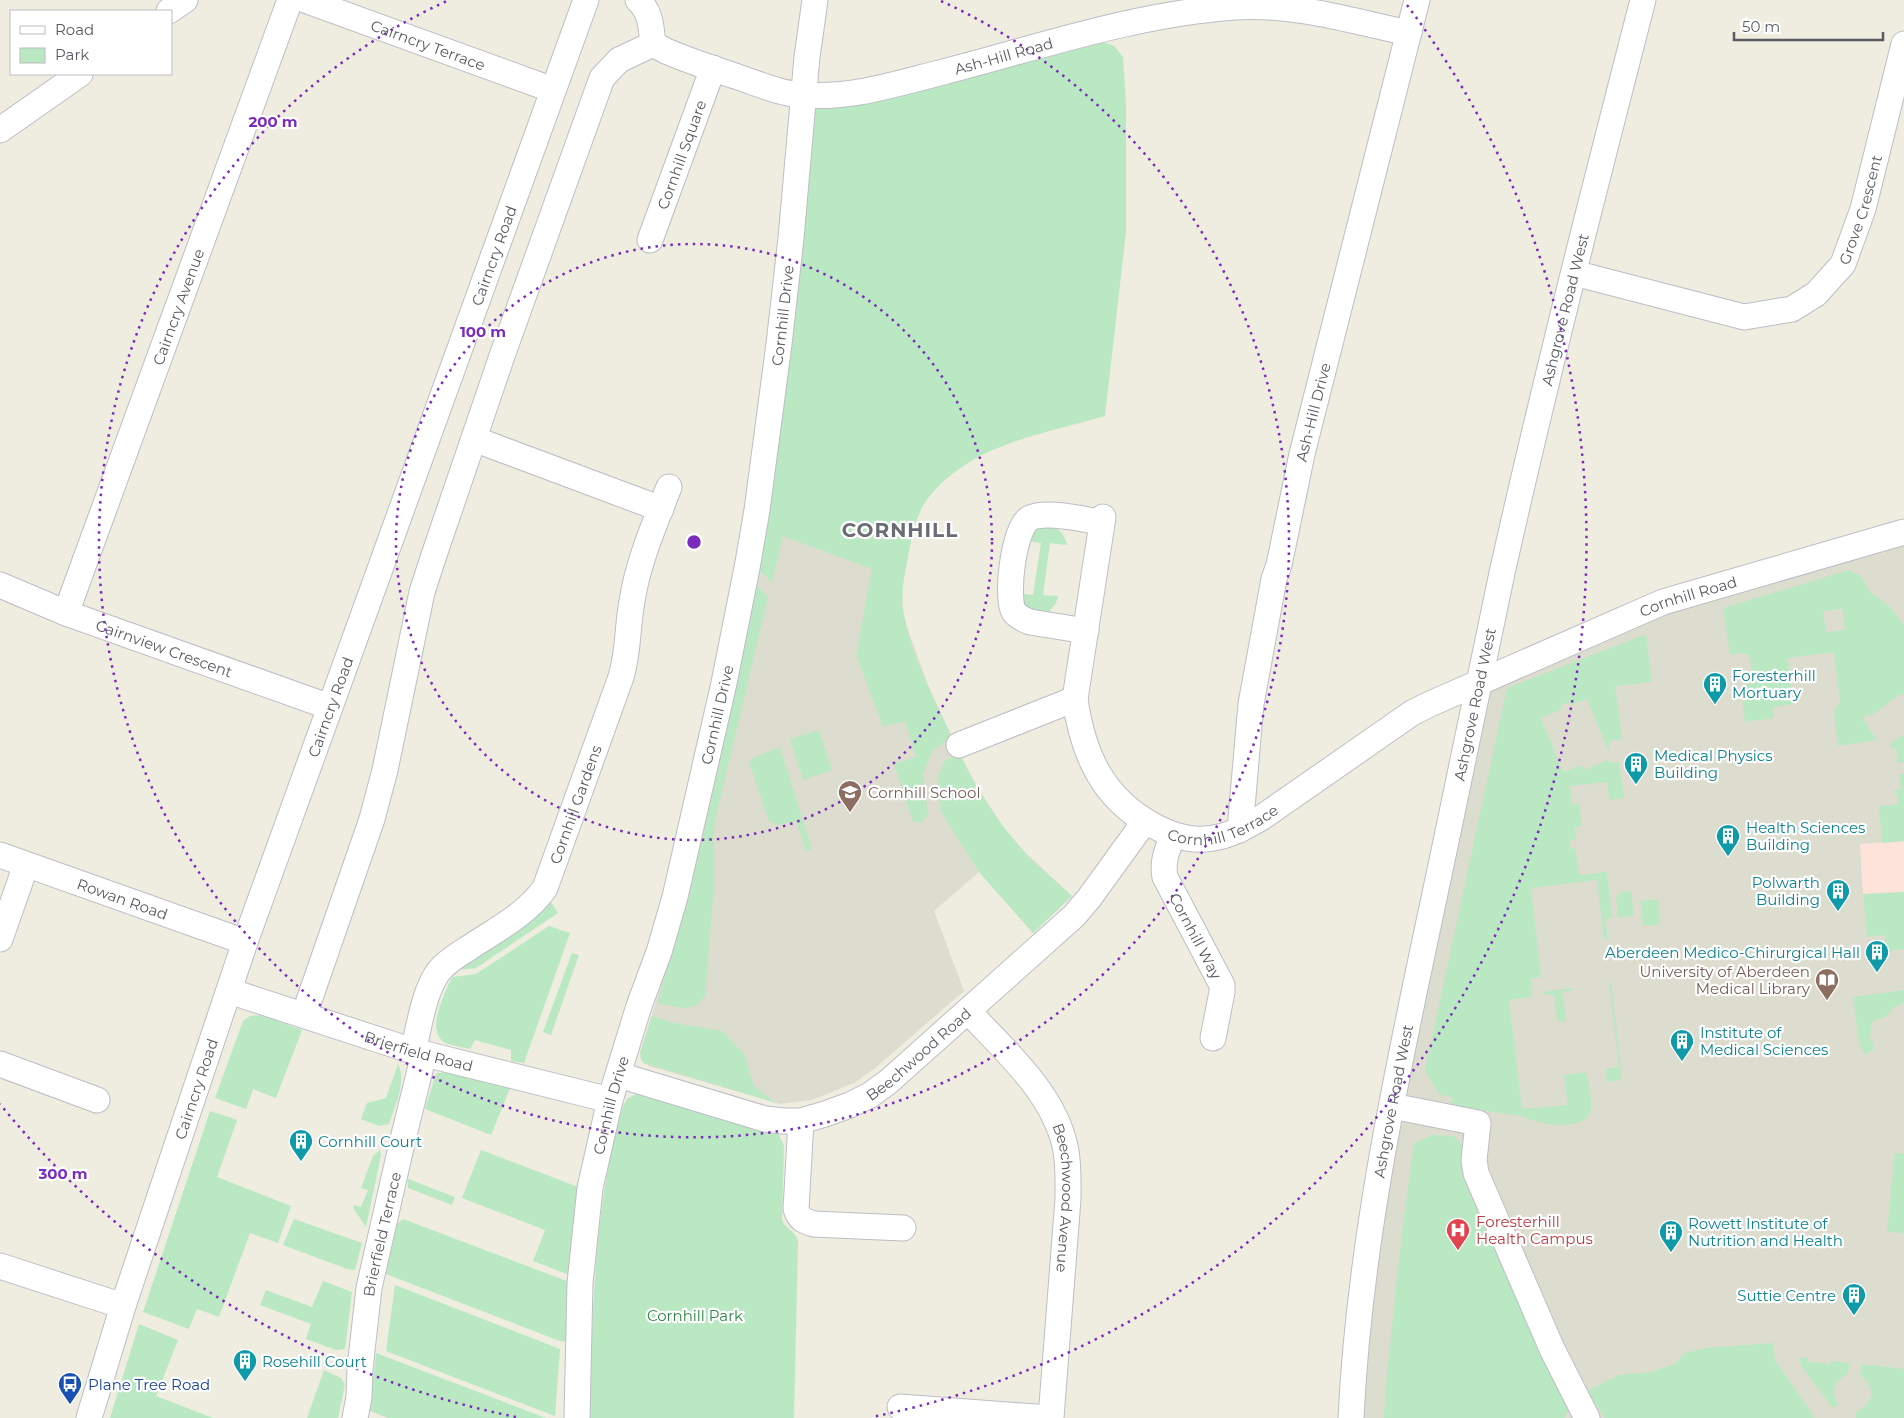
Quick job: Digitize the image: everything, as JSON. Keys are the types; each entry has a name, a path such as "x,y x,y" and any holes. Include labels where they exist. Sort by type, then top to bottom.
{"street":[{"path":"170,10 185,0"},
{"name":"Cairncry Avenue","path":"66,613 290,0"},
{"name":"Cairncry Terrace","path":"305,0 553,90"},
{"name":"Cairncry Road","path":"89,1418 123,1306 245,942 586,0"},
{"path":"304,1015 372,819 385,770 422,592 503,353 602,78 619,60 653,44 649,14 644,5 638,0"},
{"name":"Cornhill Drive","path":"577,1418 580,1283 590,1188 610,1100 675,898 748,568 779,344 807,57 815,0"},
{"name":"Ash-Hill Drive","path":"1240,830 1251,704 1274,579 1279,565 1304,445 1409,34 1416,0"},
{"name":"Ashgrove Road West","path":"1351,1418 1359,1315 1374,1206 1419,970 1502,575 1574,273 1643,0"},
{"name":"Ash-Hill Road","path":"653,44 666,52 771,88 804,95 843,95 880,88 1130,11 1298,5 1409,34"},
{"name":"Grove Crescent","path":"1574,273 1744,317 1792,308 1816,294 1843,264 1863,209 1904,44"},
{"name":"Cornhill Square","path":"650,240 713,68"},
{"path":"0,130 79,75"},
{"name":"Cornhill Gardens","path":"419,1052 432,983 440,970 454,958 525,911 538,899 545,888 626,658 634,591 665,498 474,438"},
{"name":"Cornhill Terrace","path":"1086,631 1030,622 1014,612 1009,592 1018,536 1028,518 1039,515 1103,520 1076,699 1079,728 1088,753 1100,776 1116,798 1145,821 1173,836 1188,839 1211,838 1240,830 1261,818 1412,713 1480,682"},
{"name":"Cornhill Road","path":"1480,682 1663,602 1904,532"},
{"name":"Cairnview Crescent","path":"0,585 66,613 330,707"},
{"path":"959,745 1076,699"},
{"name":"Beechwood Road","path":"619,1075 766,1119 800,1121 850,1105 870,1095 888,1082 1074,916 1145,821"},
{"name":"Cornhill Way","path":"1173,836 1163,866 1165,877 1222,985 1213,1038"},
{"name":"Rowan Road","path":"0,855 26,866 245,942"},
{"path":"0,939 26,866"},
{"name":"Brierfield Road","path":"229,991 419,1052 512,1077 610,1100"},
{"name":"Beechwood Avenue","path":"900,1407 1050,1418 1068,1199 1069,1172 1066,1147 1059,1125 1048,1102 968,1011"},
{"name":"Brierfield Terrace","path":"355,1418 359,1397 360,1368 369,1288 402,1143 419,1052"},
{"path":"0,1064 97,1100"},
{"path":"1392,1106 1478,1124 1474,1160 1476,1173 1552,1349 1587,1418"},
{"path":"800,1121 796,1209 801,1220 814,1224 903,1228"},
{"path":"0,1266 123,1306"}],"shaded area":[{"name":"Cornhill School","path":"768,518 908,556 902,589 903,609 908,630 928,685 971,777 1004,828 1026,853 1072,896 1033,933 979,872 934,911 964,991 874,1069 854,1083 812,1100 780,1104 649,1066 641,1059 640,1053 684,911 760,571"},
{"path":"1904,530 1904,1418 1352,1418 1357,1335 1480,682 1742,579"},
{"path":"1904,841 1904,892 1863,894 1860,844"}],"green space":[{"path":"1096,43 1106,43 1114,46 1123,57 1126,104 1126,232 1105,416 1030,437 986,453 967,463 941,484 926,501 921,510 916,521 905,570 902,603 911,643 952,737 932,751 923,774 928,815 922,822 913,822 894,764 916,757 905,721 883,727 856,655 872,569 783,536 772,582 760,571 784,404 804,236 799,235 811,116 815,108"},
{"path":"1045,525 1060,531 1067,545 1050,543 1043,595 1058,596 1056,603 1049,612 1038,614 1023,608 1018,593 1033,595 1041,543 1027,541 1035,529"},
{"path":"1849,570 1861,576 1871,593 1889,606 1904,625 1904,695 1899,695 1871,716 1866,714 1863,721 1868,724 1867,726 1877,740 1838,746 1834,711 1840,702 1834,652 1788,658 1793,704 1773,707 1773,718 1745,722 1741,685 1753,683 1750,656 1743,653 1730,655 1723,608","holes":["1843,609 1845,630 1826,632 1823,611"]},
{"path":"757,586 768,597 714,825 714,887 705,996 696,1006 683,1008 657,1003 684,911"},
{"path":"1646,634 1652,682 1615,686 1622,739 1609,741 1610,750 1608,750 1587,699 1571,705 1570,702 1561,705 1562,709 1541,718 1563,772 1582,765 1584,770 1608,760 1610,763 1619,762 1624,798 1609,800 1607,782 1570,786 1572,805 1579,804 1582,826 1575,827 1576,840 1569,841 1570,849 1575,848 1579,875 1607,872 1612,918 1605,919 1608,939 1604,939 1597,880 1531,888 1541,977 1531,978 1532,997 1509,1000 1522,1109 1568,1105 1564,1075 1586,1072 1591,1103 1588,1116 1572,1124 1561,1125 1539,1122 1522,1116 1451,1106 1452,1097 1440,1095 1425,1070 1507,688"},
{"path":"819,730 832,770 803,780 790,739"},
{"path":"1904,734 1904,762 1898,763 1896,748 1891,748 1890,744"},
{"path":"780,747 812,849 806,851 796,821 779,825 769,821 749,762 755,757"},
{"path":"960,754 981,794 1016,843 1031,860 1072,896 1033,933 979,872 941,812 938,777 944,761"},
{"path":"1904,773 1904,841 1882,843 1879,806 1898,804 1897,794 1895,794 1894,790 1901,789 1899,774"},
{"path":"1631,891 1634,916 1618,918 1616,896 1620,895 1620,893"},
{"path":"1904,892 1904,949 1886,952 1885,935 1867,937 1863,894"},
{"path":"549,899 558,913 476,968 450,971"},
{"path":"1658,899 1660,924 1643,926 1640,901"},
{"path":"549,926 570,933 524,1063 511,1061 511,1050 475,1040 470,1049 446,1043 440,1038 436,1022 441,1002 452,977 476,974"},
{"path":"572,953 579,955 551,1035 543,1032"},
{"path":"1609,982 1611,982 1622,1074 1620,1075 1621,1080 1607,1082 1606,1069 1619,1067"},
{"path":"1573,988 1573,990 1562,992 1566,1021 1558,1022 1554,994 1543,995 1543,992"},
{"path":"1904,990 1904,1003 1893,1008 1887,1016 1872,1021 1870,1041 1873,1042 1873,1050 1865,1054 1859,1044 1853,997"},
{"path":"261,1015 302,1030 276,1098 253,1089 246,1109 215,1098 243,1021 250,1016"},
{"path":"652,1016 674,1023 722,1031 744,1054 754,1086 776,1103 644,1063 640,1053"},
{"path":"398,1064 401,1086 389,1124 379,1126 361,1119 367,1103 386,1098"},
{"path":"446,1071 511,1086 491,1135 425,1109 436,1074"},
{"name":"Cornhill Park","path":"638,1093 777,1130 784,1146 782,1219 795,1235 798,1242 794,1418 589,1418 596,1260 600,1221 613,1144 623,1106 627,1099"},
{"path":"210,1111 237,1120 217,1177 291,1206 278,1243 250,1233 219,1317 197,1309 189,1329 143,1312"},
{"name":"Foresterhill Health Campus","path":"1433,1135 1454,1136 1466,1149 1572,1405 1564,1418 1384,1418 1402,1231 1414,1143"},
{"path":"380,1150 381,1155 366,1227 353,1208 354,1205 361,1207 368,1190 361,1188 373,1156"},
{"path":"481,1150 581,1188 572,1276 533,1261 545,1230 462,1198"},
{"path":"1895,1153 1904,1154 1904,1233 1887,1232"},
{"path":"408,1179 455,1197 452,1205 408,1188"},
{"path":"294,1219 362,1243 355,1270 347,1269 283,1245"},
{"path":"403,1219 572,1283 569,1343 386,1274 397,1224"},
{"path":"323,1281 352,1292 345,1349 336,1350 306,1339 311,1324 260,1305 266,1290 312,1307"},
{"path":"395,1285 560,1349 555,1416 386,1351"},
{"path":"139,1324 178,1340 156,1396 213,1418 110,1418"},
{"path":"1773,1343 1775,1360 1815,1418 1605,1418 1586,1392 1618,1375 1651,1372 1675,1364 1685,1353 1706,1348"},
{"path":"376,1353 546,1418 388,1418 370,1411"},
{"path":"1799,1357 1808,1358 1808,1362 1830,1364 1831,1361 1849,1363 1848,1374 1843,1376 1835,1386 1834,1395 1838,1404 1833,1408 1801,1366"},
{"path":"1862,1364 1904,1369 1904,1418 1856,1418 1856,1412 1867,1404 1871,1395 1869,1385 1860,1375"},
{"path":"324,1370 341,1378 345,1384 338,1418 307,1418"}],"place":[{"name":"Foresterhill Mortuary","path":"1715,705"},
{"name":"Medical Physics Building","path":"1636,785"},
{"name":"Cornhill School","path":"850,813"},
{"name":"Health Sciences Building","path":"1728,857"},
{"name":"Polwarth Building","path":"1838,912"},
{"name":"Aberdeen Medico-Chirurgical Hall","path":"1877,973"},
{"name":"University of Aberdeen Medical Library","path":"1827,1001"},
{"name":"Institute of Medical Sciences","path":"1682,1062"},
{"name":"Cornhill Court","path":"301,1162"},
{"name":"Foresterhill Health Campus","path":"1458,1251"},
{"name":"Rowett Institute of Nutrition and Health","path":"1671,1253"},
{"name":"Suttie Centre","path":"1854,1316"},
{"name":"Rosehill Court","path":"245,1382"},
{"name":"Plane Tree Road","path":"70,1405"}],"district":[{"name":"CORNHILL","path":"900,530"}]}
